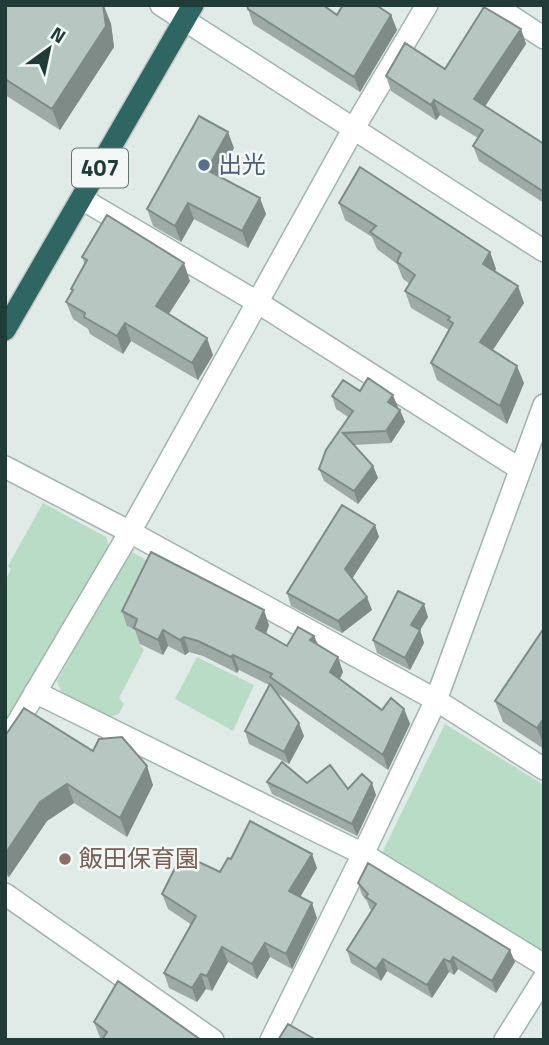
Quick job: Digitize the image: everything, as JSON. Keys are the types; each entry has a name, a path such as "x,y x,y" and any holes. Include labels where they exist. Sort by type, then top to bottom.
{"highway":[{"name":"407","path":"5,330 189,13"}],"street":[{"path":"161,5 189,13 354,128 544,251"},
{"path":"5,744 130,531 354,128 427,5"},
{"path":"494,5 544,38"},
{"path":"82,199 257,302 520,469"},
{"path":"271,1040 436,700 544,405"},
{"path":"5,467 130,531 436,700 544,769"},
{"path":"35,692 363,854 544,965"},
{"path":"5,894 213,1040"},
{"path":"505,1040 544,978"}],"green space":[{"path":"43,503 106,537 109,547 5,725 5,581 11,569 8,566"},
{"path":"132,552 157,566 128,626 142,634 140,644 144,650 119,698 124,704 119,714 110,717 62,694 57,681 126,557"},
{"path":"197,657 254,685 233,731 175,699"},
{"path":"445,724 544,785 544,954 381,855"}],"building":[{"path":"5,5 103,5 106,26 52,109 5,79"},
{"path":"247,5 323,5 337,15 343,5 376,5 391,15 354,77 248,9"},
{"path":"484,7 521,29 474,99 544,144 544,192 473,146 483,130 434,100 431,105 386,76 405,43 445,69"},
{"path":"199,116 228,132 207,170 260,198 242,231 188,203 175,226 147,209"},
{"path":"360,167 490,252 483,264 518,286 480,342 517,366 500,406 431,363 453,323 448,320 450,317 405,291 415,275 397,262 401,253 370,232 376,226 339,203"},
{"path":"107,215 184,263 156,306 207,338 192,363 125,323 117,336 84,317 85,313 66,302 87,260 82,257"},
{"path":"368,378 393,395 388,402 400,410 386,431 343,433 373,466 354,491 319,469 326,450 353,411 332,396 343,380 360,391"},
{"path":"342,505 375,525 345,569 367,597 338,621 287,593"},
{"path":"151,552 264,610 256,628 287,646 298,627 314,636 310,640 338,657 330,672 382,710 391,698 404,709 383,755 270,677 272,674 198,641 184,637 180,640 163,630 158,640 134,628 137,619 122,611"},
{"path":"398,591 424,604 411,625 420,630 405,658 373,640"},
{"path":"544,628 544,718 537,728 495,701"},
{"path":"270,684 299,723 284,752 245,731"},
{"path":"24,708 93,751 99,739 122,737 147,766 120,818 67,784 40,802 5,854 5,736"},
{"path":"282,762 307,783 330,765 348,789 362,774 372,783 352,824 267,782"},
{"path":"250,821 312,854 289,891 312,903 286,954 265,943 252,964 222,947 207,976 201,974 192,988 164,973 196,916 162,894 182,854 220,872 228,858 231,859"},
{"path":"368,863 510,950 492,981 453,957 450,962 444,959 427,985 383,959 376,969 347,950 376,904 366,897 368,894 358,883"},
{"path":"118,981 201,1040 102,1040 107,1032 94,1022"},
{"path":"288,1024 316,1040 278,1040"}],"place":[{"name":"出光","path":"204,165"},
{"name":"飯田保育園","path":"65,859"}]}
